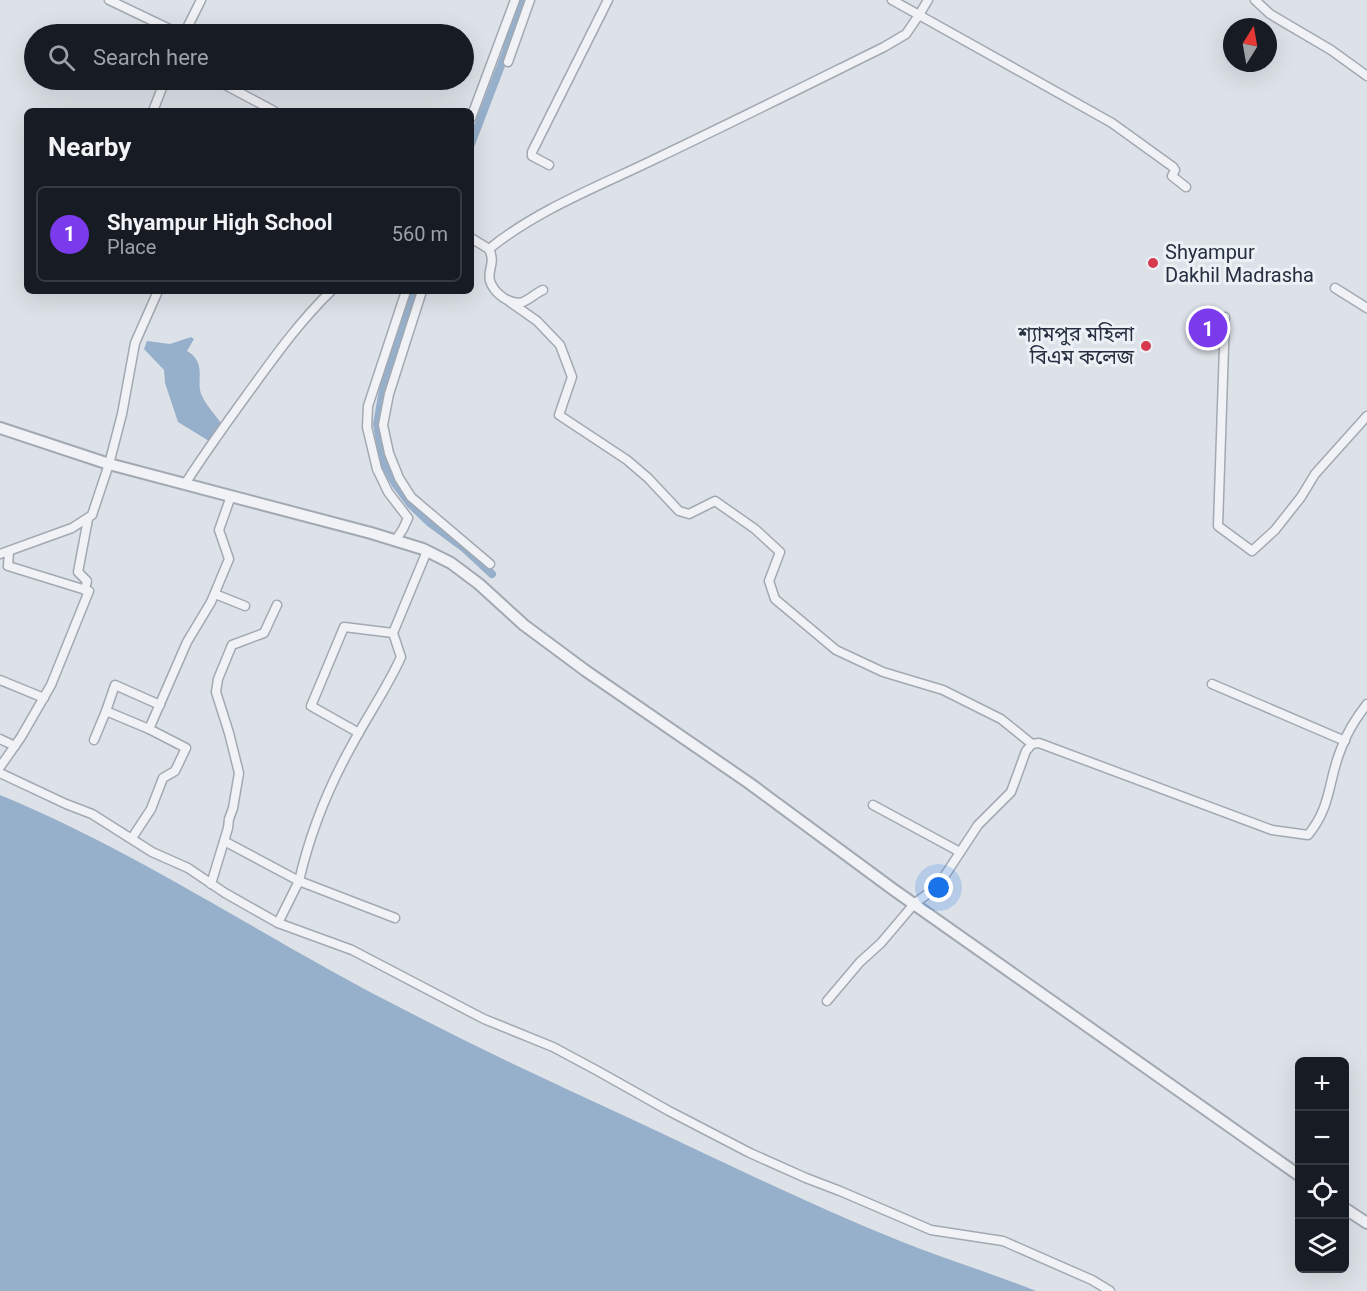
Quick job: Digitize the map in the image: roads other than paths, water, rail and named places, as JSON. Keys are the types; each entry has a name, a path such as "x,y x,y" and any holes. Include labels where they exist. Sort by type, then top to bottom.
{"street":[{"path":"109,0 161,24"},
{"path":"188,24 201,0"},
{"path":"474,110 515,0"},
{"path":"508,62 530,0"},
{"path":"549,165 532,156 532,152 608,0"},
{"path":"892,0 1112,123 1173,167 1175,170 1172,176 1186,187"},
{"path":"489,249 512,230 543,213 884,47 906,34 928,0"},
{"path":"1255,0 1270,14 1331,50 1367,76"},
{"path":"154,108 161,90"},
{"path":"235,90 268,108"},
{"path":"474,240 489,249 493,258 490,280 495,291 537,321 560,345 572,377 559,415 627,460 648,478 679,511 689,514 715,501 755,529 780,552 769,581 775,599 836,650 883,672 943,690 1001,719 1032,744"},
{"path":"1335,288 1367,308"},
{"path":"510,302 522,302 543,290"},
{"path":"0,554 72,528 92,515 122,414 135,343 157,294"},
{"path":"185,484 210,444 289,337 327,294"},
{"path":"405,294 391,363 389,394 383,425 389,453 399,478 411,498 490,564"},
{"path":"395,541 408,518 388,492 377,469 367,427 368,406 391,363 421,294"},
{"path":"1225,317 1218,526 1252,551 1275,530 1301,497 1315,474 1367,416"},
{"path":"0,428 109,464 395,541 427,551 451,563 479,584 524,625 577,664 749,783 914,904 1295,1173"},
{"path":"149,729 187,642 215,594 229,559 219,530 231,496"},
{"path":"85,590 87,581 78,572 87,519"},
{"path":"278,923 299,881 312,832 334,780 372,708 387,689 402,657 393,633 427,551"},
{"path":"0,767 44,698 61,663 89,591 8,566 9,552"},
{"path":"215,594 245,606"},
{"path":"211,884 224,842 239,773 230,733 216,692 218,679 232,645 264,633 277,605"},
{"path":"359,733 311,706 344,627 393,633"},
{"path":"0,680 44,698"},
{"path":"1212,684 1345,741"},
{"path":"94,740 115,685 160,705"},
{"path":"827,1001 914,904 938,886 978,825 1011,792 1026,751 1032,744 1039,743 1272,830 1308,836 1317,825 1328,800 1340,750 1353,724 1367,704"},
{"path":"106,711 186,748 175,771 163,778 151,809 132,838"},
{"path":"0,739 15,746"},
{"path":"0,773 92,814 152,852 188,868 278,923 352,950 484,1018 553,1047 669,1111 806,1178 931,1230 1003,1241 1092,1280 1110,1291"},
{"path":"873,805 960,852"},
{"path":"224,842 299,881 395,918"},
{"path":"1349,1211 1367,1222"}],"water":[{"path":"191,337 194,339 187,351 197,361 199,367 200,391 206,404 222,425 209,441 178,422 165,383 164,370 144,349 147,341 170,344"},
{"path":"0,795 103,843 352,982 522,1068 867,1228 1036,1291 0,1291"}],"waterway":[{"path":"506,46 524,0"},
{"path":"474,136 510,42"},
{"path":"414,294 386,373 377,424 383,462 410,504 492,574"}],"place":[{"name":"Shyampur Dakhil Madrasha","path":"1153,263"},
{"name":"Shyampur High School","path":"1208,328"},
{"name":"শ্যামপুর মহিলা বিএম কলেজ","path":"1146,346"}]}
